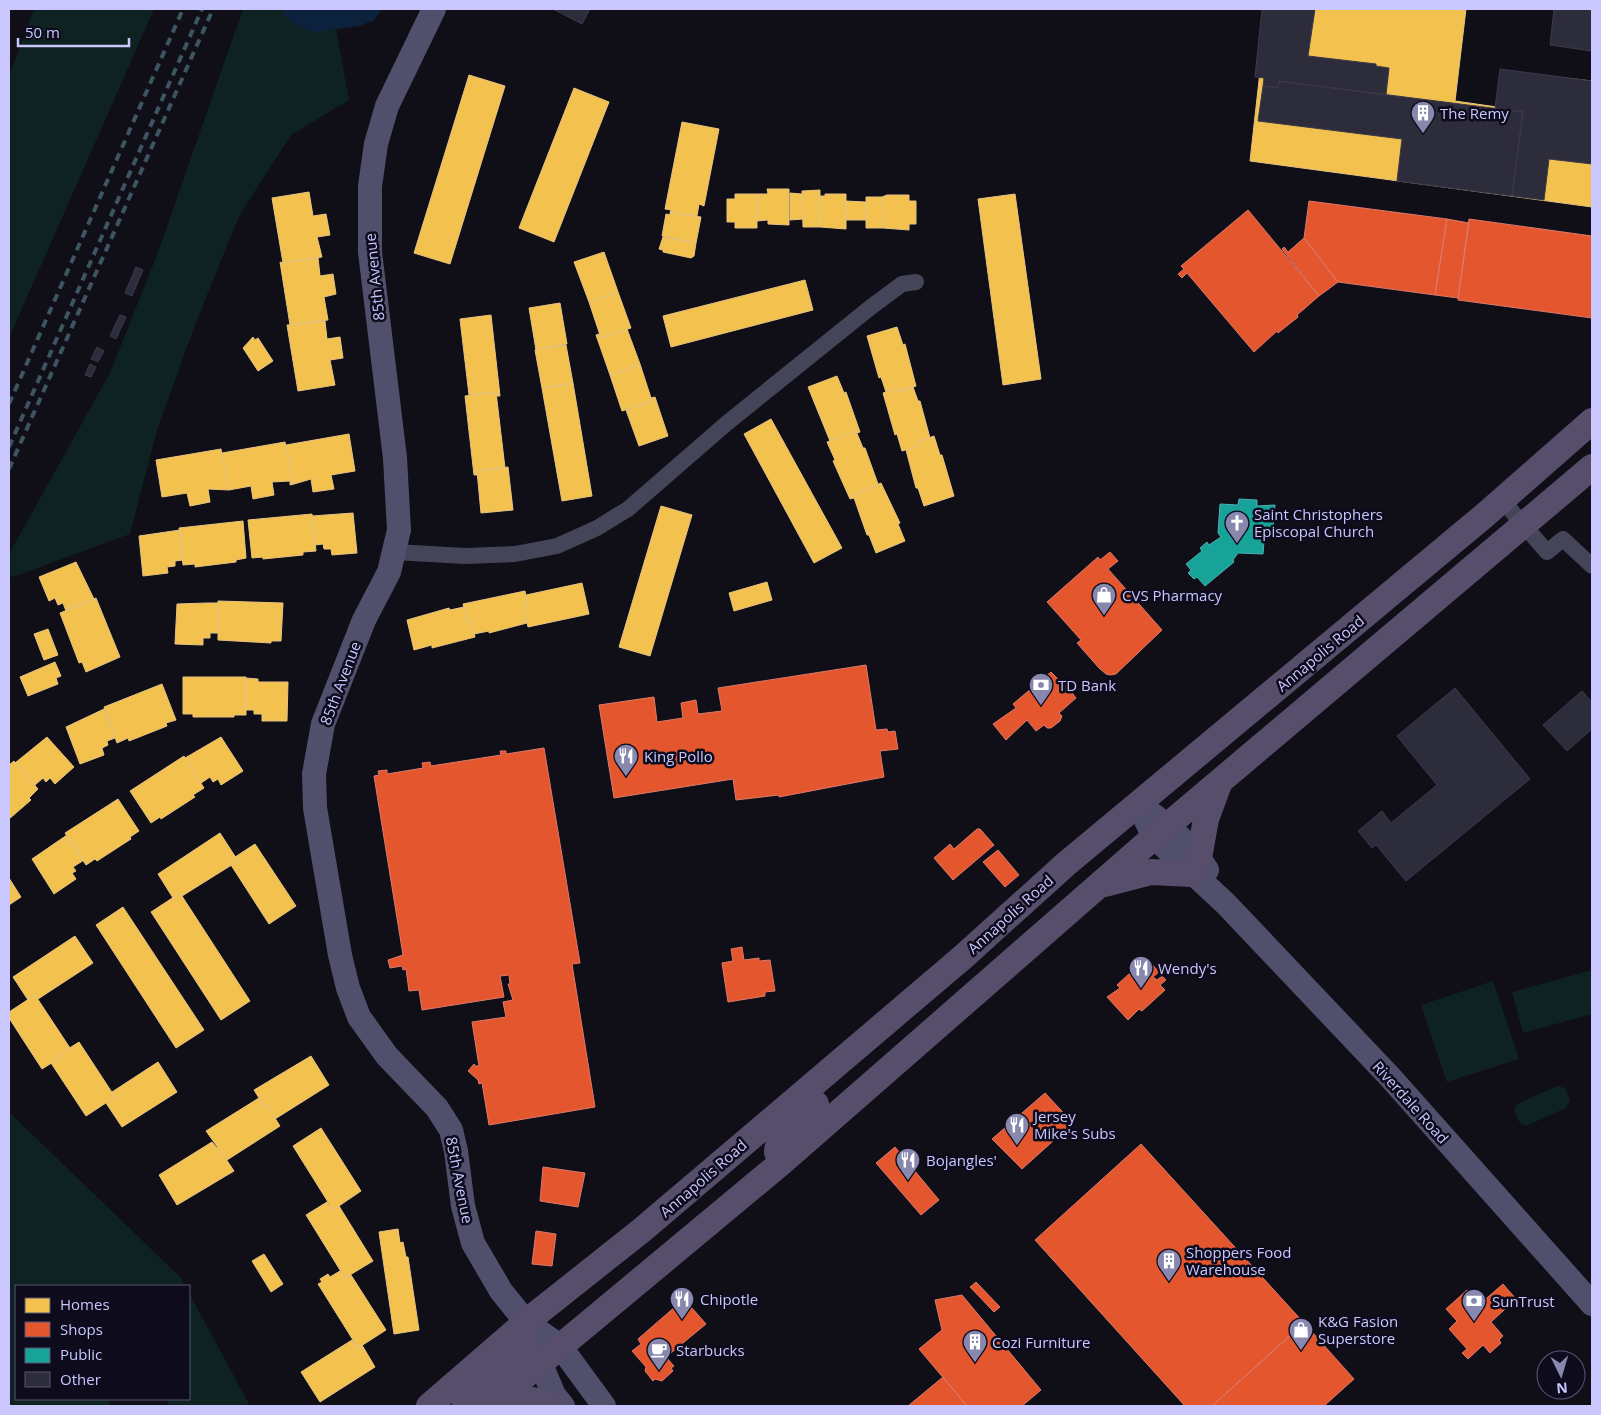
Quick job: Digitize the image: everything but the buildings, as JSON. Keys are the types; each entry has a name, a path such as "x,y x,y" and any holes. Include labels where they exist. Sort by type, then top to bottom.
{"main road":[{"name":"Annapolis Road","path":"429,1406 526,1322 642,1230 932,983 1066,864 1502,500 1592,421"},
{"path":"488,1406 639,1283 781,1163 1161,831 1592,467"},
{"path":"1100,885 1151,872 1195,866 1206,819 1220,781"},
{"path":"781,1163 777,1151 781,1140 792,1126 906,1021 932,983"},
{"path":"465,1406 523,1356 526,1322"},
{"path":"502,1406 533,1400 555,1406"}],"street":[{"name":"85th Avenue","path":"434,9 387,106 376,144 370,186 370,252 398,500 399,530 390,572 364,620 330,705 318,742 313,787 330,902 348,988 359,1017 387,1056 444,1117 451,1130 456,1151 463,1206 473,1243 500,1291 526,1322 560,1346 604,1406"},
{"path":"395,552 465,556 515,554 557,546 597,528 628,509 727,423 885,296 902,284 916,282"},
{"path":"1502,500 1547,552 1564,538 1592,566"},
{"name":"Riverdale Road","path":"1138,804 1195,866 1226,904 1390,1077 1592,1304"},
{"name":"85th Avenue","path":"526,1322 539,1363 554,1395 563,1406"}],"green space":[{"path":"34,9 154,9 9,338 9,76"},
{"path":"243,9 283,9 284,16 302,26 322,30 336,29 349,100 291,135 239,216 195,325 157,430 130,534 13,577 9,575 9,554 110,373 157,255"},
{"path":"1592,970 1592,1014 1523,1033 1512,992"},
{"path":"1493,981 1519,1059 1447,1082 1421,1005"},
{"path":"1557,1086 1565,1088 1570,1100 1566,1108 1526,1126 1520,1123 1514,1111 1517,1104"},
{"path":"9,1112 181,1278 184,1285 15,1285 15,1400 109,1400 110,1406 9,1406"},
{"path":"190,1295 250,1406 170,1406 167,1400 190,1400"}],"water":[{"path":"283,9 382,9 373,21 359,26 311,32 296,25 283,15"}],"railway":[{"path":"9,404 183,9"},
{"path":"9,447 202,9"},
{"path":"9,469 213,9"}],"place":[{"name":"The Remy","path":"1423,134"},
{"name":"Saint Christophers Episcopal Church","path":"1237,544"},
{"name":"CVS Pharmacy","path":"1104,616"},
{"name":"TD Bank","path":"1041,706"},
{"name":"King Pollo","path":"626,777"},
{"name":"Wendy's","path":"1141,989"},
{"name":"Jersey Mike's Subs","path":"1017,1146"},
{"name":"Bojangles'","path":"908,1181"},
{"name":"Shoppers Food Warehouse","path":"1169,1282"},
{"name":"Chipotle","path":"682,1320"},
{"name":"SunTrust","path":"1474,1322"},
{"name":"K&G Fasion Superstore","path":"1301,1351"},
{"name":"Cozi Furniture","path":"975,1363"},
{"name":"Starbucks","path":"659,1371"}]}
